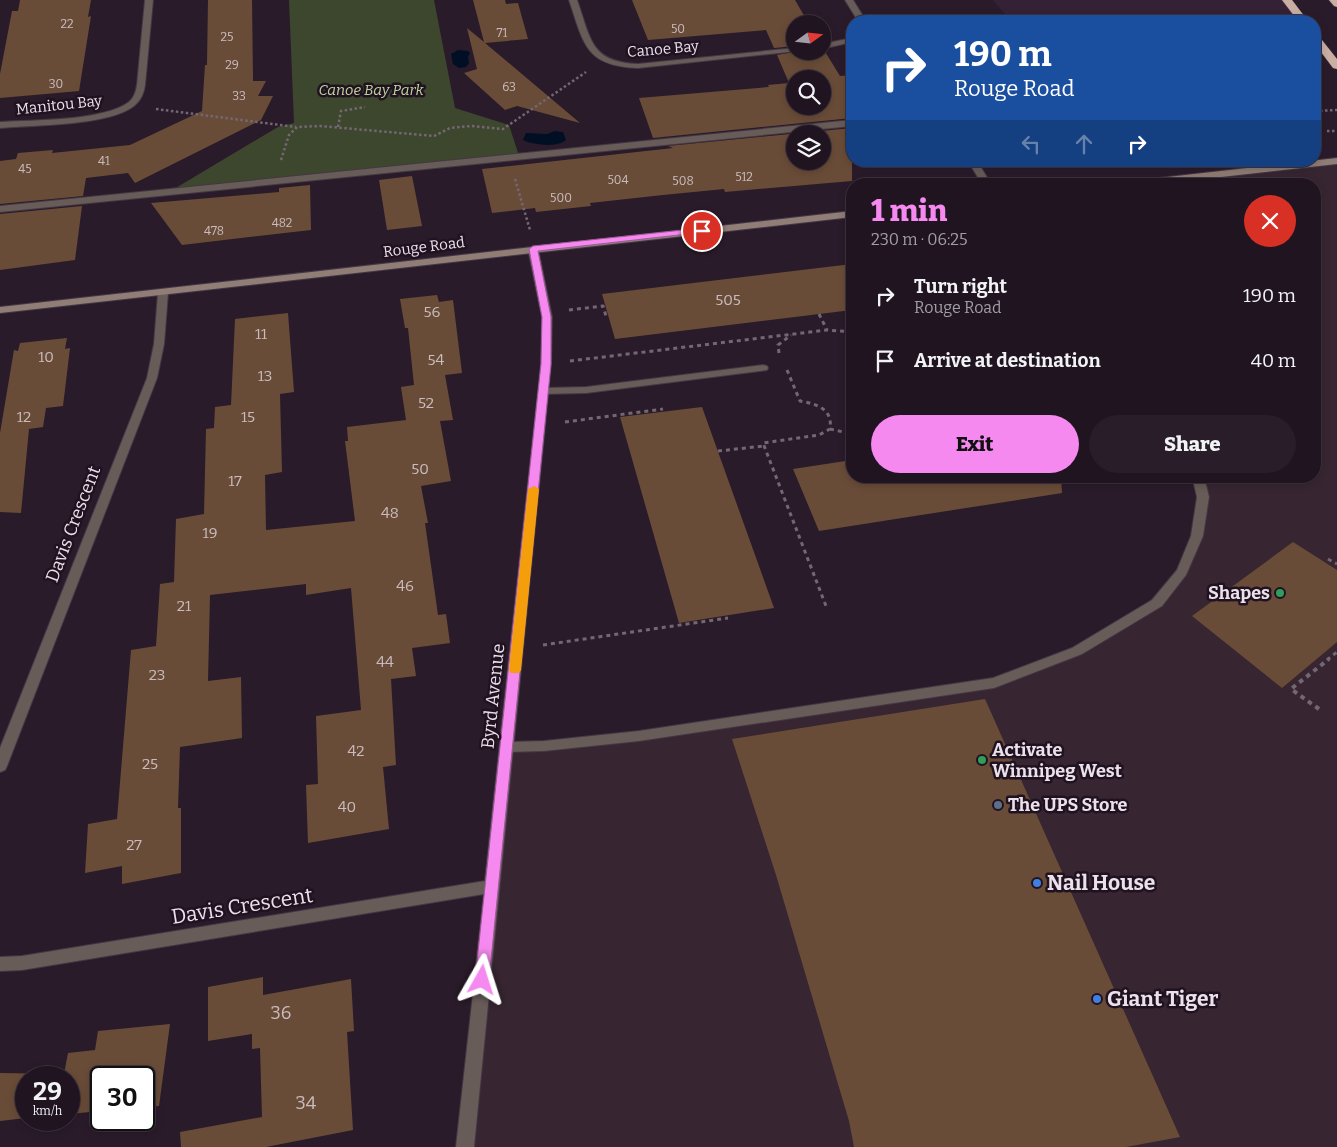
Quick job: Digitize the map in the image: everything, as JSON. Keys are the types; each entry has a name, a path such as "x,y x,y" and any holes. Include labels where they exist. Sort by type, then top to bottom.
{"highway":[{"path":"1287,0 1298,15"},
{"path":"1334,0 1337,4"},
{"path":"1321,45 1337,66"}],"street":[{"path":"130,105 140,92 150,0"},
{"name":"Canoe Bay","path":"574,0 595,54 604,61 618,65 638,66 786,51"},
{"path":"849,0 858,15"},
{"path":"831,45 846,41"},
{"name":"Manitou Bay","path":"0,125 100,116 130,105"},
{"path":"0,209 846,124"},
{"path":"1321,163 1337,161"},
{"path":"976,167 983,178"},
{"path":"1185,178 1284,167"},
{"name":"Rouge Road","path":"0,310 846,215"},
{"name":"Byrd Avenue","path":"465,1147 544,391 548,338 546,313 533,249"},
{"name":"Davis Crescent","path":"0,766 152,378 159,344 163,293"},
{"path":"544,391 586,390 763,368"},
{"path":"507,747 544,746 638,736 994,683 1077,651 1157,603 1182,572 1197,536 1203,497 1200,483"},
{"name":"Davis Crescent","path":"0,964 22,963 491,886"}],"path":[{"path":"130,105 297,127 338,127 434,136 450,128 472,126 503,129 604,61"},
{"path":"338,127 342,111 364,107"},
{"path":"1321,111 1337,110"},
{"path":"276,181 289,135 297,127"},
{"path":"1327,131 1337,131"},
{"path":"509,158 531,232 533,249"},
{"path":"546,313 603,306 606,316"},
{"path":"819,314 827,330"},
{"path":"546,364 827,330 846,332"},
{"path":"782,358 778,345 791,334"},
{"path":"785,366 800,401 820,405 828,410 832,422 830,429"},
{"path":"540,425 663,409"},
{"path":"718,451 764,446 763,444 819,435 830,429 846,433"},
{"path":"764,446 826,606"},
{"path":"1328,559 1337,564"},
{"path":"517,648 728,618"},
{"path":"1319,709 1291,689 1337,652"}],"shaded area":[{"path":"993,0 1287,0 1298,15 1006,15"},
{"path":"1337,161 1337,1147 465,1147 507,747 544,746 994,683 1077,651 1157,603 1182,572 1197,536 1198,483 1321,483 1321,178 1185,178 1284,167 1321,167 1321,163"}],"green space":[{"name":"Canoe Bay Park","path":"289,0 434,0 455,108 509,125 519,156 169,192 278,127 294,123"}],"water":[{"path":"458,50 470,53 468,57 469,63 466,67 459,68 453,64 451,54"},
{"path":"555,131 563,132 566,140 562,143 545,145 523,140 526,133 547,134"}],"building":[{"path":"20,0 91,0 88,17 91,16 79,91 0,98 0,74 12,11 18,11"},
{"path":"208,0 252,0 253,81 266,81 258,96 273,96 261,120 135,183 128,173 86,178 83,196 0,204 0,161 16,159 18,153 53,150 52,153 130,145 202,111 205,65 207,65"},
{"path":"473,0 505,0 506,4 518,3 528,39 485,43 580,123 517,106 505,110 464,73 477,69 467,28 484,42"},
{"path":"632,0 795,0 804,15 786,15 786,47 774,48 766,30 648,40"},
{"path":"786,53 786,60 830,60 840,76 846,76 846,119 653,138 639,98 769,87 768,85 786,83 786,115 831,115 831,70 786,70 786,76 777,55"},
{"path":"846,129 846,167 852,167 852,178 846,178 846,182 725,192 724,189 590,203 591,206 536,212 535,208 492,213 482,169 673,148 668,146 786,134 786,170 831,170 831,130"},
{"path":"412,176 422,226 387,230 379,180"},
{"path":"310,185 311,230 182,245 151,203 279,192 279,188"},
{"path":"82,206 75,260 0,270 0,214"},
{"path":"846,265 846,311 615,339 602,294"},
{"path":"437,295 439,302 453,300 462,373 445,375 453,420 440,421 451,481 421,486 428,523 425,523 438,615 446,614 450,643 412,648 416,676 391,679 396,765 383,767 389,829 308,843 306,785 318,784 316,716 361,710 351,588 306,595 306,584 210,595 208,681 241,677 242,738 180,747 178,808 181,808 181,873 122,884 122,866 85,873 88,824 117,819 131,650 156,646 160,584 174,582 176,519 204,514 206,429 214,428 215,407 231,405 235,319 288,313 294,392 280,394 282,472 265,475 266,530 355,521 345,441 348,441 347,427 406,420 401,387 414,385 408,328 405,328 400,299"},
{"path":"67,338 65,349 70,348 63,406 46,408 43,427 29,429 21,513 0,512 0,433 14,350 18,351 20,343"},
{"path":"702,407 774,608 679,623 620,417"},
{"path":"846,461 846,483 1061,483 1062,493 819,531 793,469"},
{"name":"Shapes","path":"1293,542 1337,570 1337,642 1282,688 1192,616"},
{"path":"985,699 1180,1137 1126,1147 854,1147 849,1121 776,875 732,739"},
{"path":"263,977 263,995 351,979 354,1031 347,1032 353,1130 266,1147 181,1147 180,1132 262,1117 260,1048 252,1049 252,1034 208,1041 208,987"},
{"path":"170,1024 159,1106 155,1106 155,1066 90,1066 90,1112 80,1113 80,1066 66,1066 68,1053 95,1050 98,1031"},
{"path":"0,1073 15,1073 15,1119 0,1121"}],"slow traffic":[{"path":"515,670 534,489"}],"place":[{"name":"Shapes","path":"1280,593"},
{"name":"Activate Winnipeg West","path":"982,760"},
{"name":"The UPS Store","path":"998,805"},
{"name":"Nail House","path":"1037,883"},
{"name":"Giant Tiger","path":"1097,999"}],"route":[{"path":"482,980 548,338 547,317 533,249 702,231"}]}
